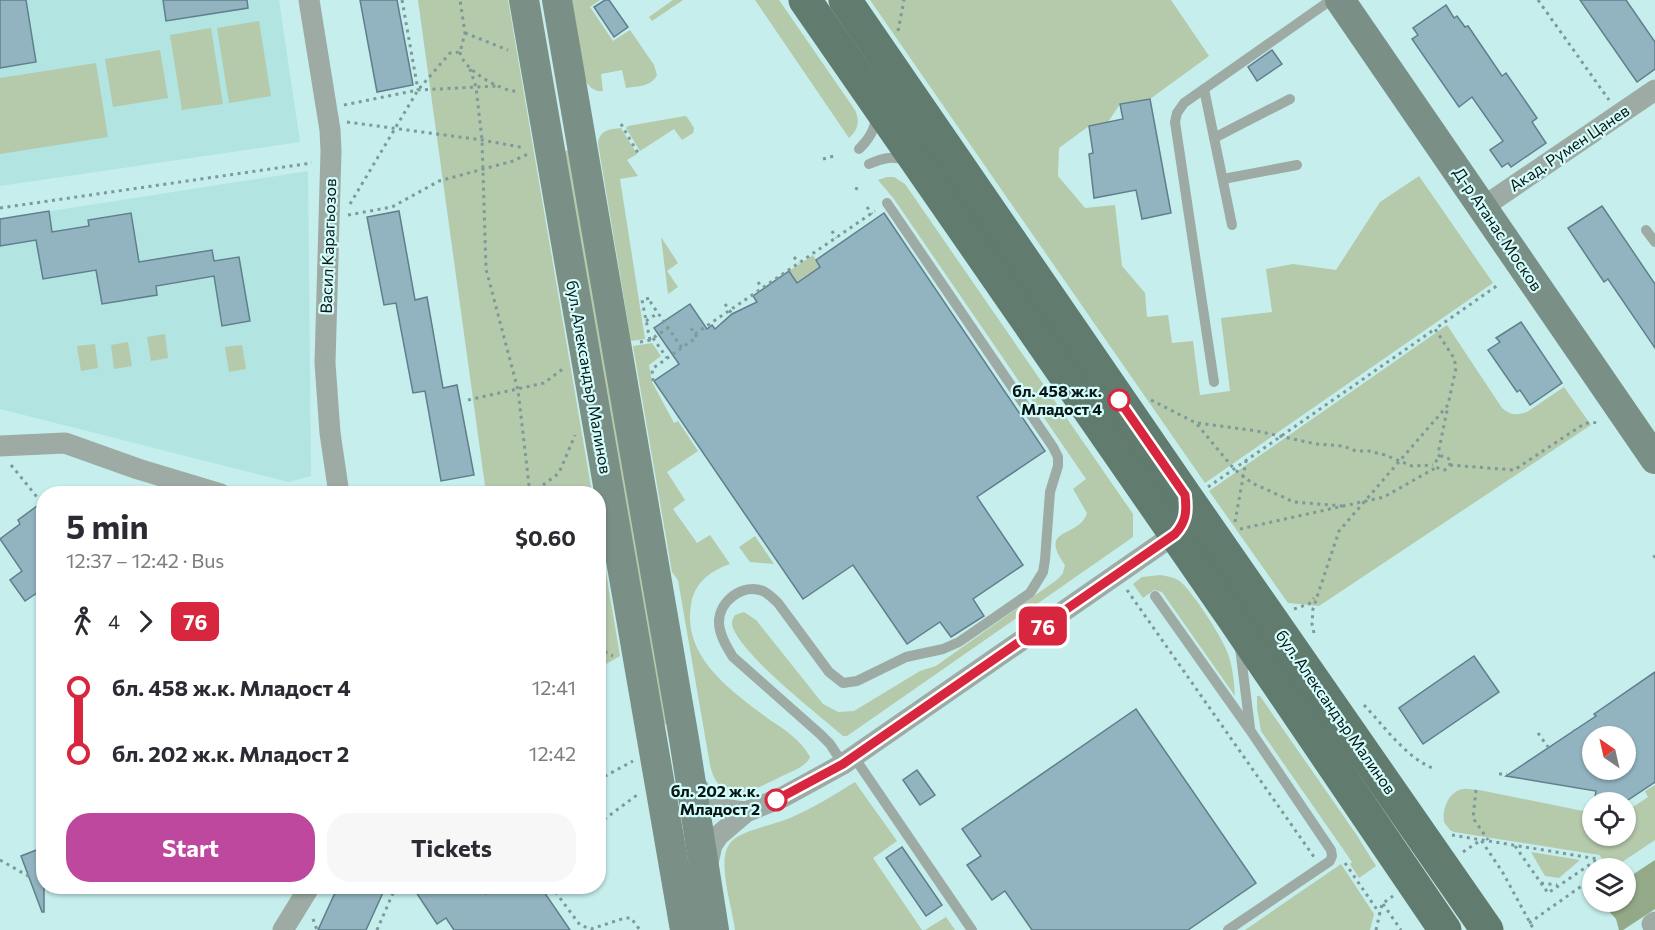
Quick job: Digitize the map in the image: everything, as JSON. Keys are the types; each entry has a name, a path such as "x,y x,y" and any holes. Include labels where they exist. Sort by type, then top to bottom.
{"main road":[{"name":"бул. Александър Малинов","path":"805,0 1233,618 1445,930"},
{"name":"бул. Александър Малинов","path":"844,0 1194,493 1486,930"}],"street":[{"name":"Васил Карагьозов","path":"309,0 330,130 325,363 330,433 338,486"},
{"name":"бул. Александър Малинов","path":"524,0 561,118 690,775 712,920"},
{"name":"бул. Александър Малинов","path":"557,0 561,118 683,929"},
{"name":"Д-р Атанас Москов","path":"1340,0 1655,459"},
{"name":"Акад. Румен Цанев","path":"1483,207 1655,90"},
{"path":"4,453 66,443 194,486"},
{"path":"706,877 712,845 727,826 746,812 783,797 849,761 1175,534 1182,527 1194,493"},
{"path":"690,775 698,789 715,806 723,810 746,812"},
{"path":"283,930 305,894"},
{"path":"683,929 699,925 707,919 712,920"}],"lane":[{"path":"1214,382 1175,122 1177,113 1184,103 1331,0"},
{"path":"1204,89 1232,225"},
{"path":"1214,138 1290,99"},
{"path":"860,149 868,140 876,119 874,101"},
{"path":"869,164 881,158 892,157 912,163 923,171"},
{"path":"1222,179 1297,165"},
{"path":"886,203 1058,456 1058,466 1050,492 1043,572 1030,593 959,642 943,649 906,657 857,681 843,683 829,672 769,594 756,589 734,595 721,610 719,624 733,657 849,761 972,930"},
{"path":"1646,230 1655,242"},
{"path":"1155,596 1331,849 1332,856 1321,867 1228,930"},
{"path":"1233,618 1243,665 1250,730"}],"path":[{"path":"402,0 418,90"},
{"path":"460,0 465,33 460,52 462,62 497,86 519,91"},
{"path":"897,39 904,0"},
{"path":"1539,0 1619,114"},
{"path":"465,33 509,50"},
{"path":"340,121 394,129 482,140 535,150 513,161 439,181 392,207 343,216 394,129 418,90 450,53 460,52"},
{"path":"470,69 476,87 482,140 486,269 518,390 529,486"},
{"path":"340,107 345,104 418,90 497,86"},
{"path":"621,124 638,153"},
{"path":"0,208 331,160"},
{"path":"856,190 858,184"},
{"path":"695,334 730,313 762,288 886,203"},
{"path":"867,207 872,214"},
{"path":"832,231 836,238"},
{"path":"843,234 846,239"},
{"path":"794,256 799,263"},
{"path":"758,282 762,288"},
{"path":"1194,493 1234,469 1498,285"},
{"path":"668,328 650,340 642,300 650,298 682,348"},
{"path":"725,304 730,313"},
{"path":"646,321 658,313"},
{"path":"653,381 652,369 697,337 691,327"},
{"path":"1436,328 1454,358 1456,368 1438,454 1440,457"},
{"path":"653,338 667,358"},
{"path":"468,400 544,382 568,365"},
{"path":"1144,397 1196,423 1235,427 1316,444 1343,446 1356,451 1377,453 1412,466 1435,466 1446,470 1450,465"},
{"path":"1314,633 1311,616 1339,531 1448,405"},
{"path":"1196,423 1243,477 1294,502 1343,507"},
{"path":"1450,465 1514,470 1584,424 1597,423"},
{"path":"541,486 560,473 574,439 575,429"},
{"path":"4,453 36,496"},
{"path":"1440,457 1446,457 1450,465"},
{"path":"1246,460 1235,521 1236,530 1343,507 1390,494 1435,466 1440,457"},
{"path":"1123,583 1321,867"},
{"path":"1286,609 1302,608 1316,597"},
{"path":"1364,705 1406,750 1434,769"},
{"path":"1538,733 1548,747"},
{"path":"606,776 640,757"},
{"path":"1499,774 1507,774"},
{"path":"1476,790 1473,818 1489,841"},
{"path":"606,818 632,799"},
{"path":"1445,834 1592,858"},
{"path":"1459,854 1481,840"},
{"path":"1481,840 1503,873 1534,930"},
{"path":"1515,845 1548,893 1582,870"},
{"path":"1332,856 1343,861 1380,914"},
{"path":"0,860 30,877"},
{"path":"1541,883 1559,886"},
{"path":"1529,923 1582,886"},
{"path":"1376,930 1382,904 1398,893"},
{"path":"377,930 393,894"},
{"path":"557,894 580,925 585,928 591,929 631,918 640,930"},
{"path":"1382,904 1401,930"}],"shaded area":[{"path":"0,0 279,0 300,142 0,186"},
{"path":"308,171 311,476 289,482 0,409 0,219"}],"green space":[{"path":"418,0 508,0 591,486 485,486"},
{"path":"572,0 600,0 590,7 613,41 630,30 654,65 657,75 651,82 626,88 622,70 601,74 603,91 590,87 585,79"},
{"path":"673,0 683,0 652,21 649,17"},
{"path":"755,0 779,0 855,110 857,125 849,138"},
{"path":"870,0 1171,0 1209,56 1150,99 1120,104 1108,122 1089,126 1059,148 1058,176 1085,208 1115,205 1122,266 1145,293 1147,317 1168,315 1172,343 1193,341 1200,395 1230,391 1221,318 1272,312 1266,269 1293,264 1336,270 1380,202 1419,176 1493,283 1205,483"},
{"path":"259,21 271,96 229,103 217,28"},
{"path":"211,28 223,104 182,110 170,35"},
{"path":"160,50 168,98 113,107 105,59"},
{"path":"96,63 108,137 0,154 0,78"},
{"path":"685,116 694,128 693,133 682,140 674,129 640,151 626,128 628,126"},
{"path":"621,128 637,154 627,160 638,176 620,179 645,339 631,341 598,143 603,133"},
{"path":"571,150 668,723 664,725 561,152"},
{"path":"894,177 905,184 1133,514 1133,537 847,736 843,736 752,655 733,628 732,622 735,615 744,612 756,620 823,704 838,712 854,711 920,671 936,666 1058,579 1065,565 1058,553 1056,544 1058,538 1083,521 1087,513 1073,489 1086,479 894,199 878,180"},
{"path":"661,237 678,263 667,271 678,287 668,294"},
{"path":"813,255 820,267 797,283 789,271"},
{"path":"1447,325 1502,408 1513,414 1527,412 1564,387 1591,425 1319,606 1288,603 1209,491"},
{"path":"165,334 168,358 151,361 147,337"},
{"path":"128,342 132,366 114,369 111,345"},
{"path":"652,343 661,356 649,365 652,382 674,423 678,421 698,451 667,472 685,500 673,509 697,543 710,535 730,564 710,574 696,590 691,605 690,624 694,641 702,657 726,685 792,736 810,757 797,769 749,791 729,791 721,787 710,765 678,580 672,572 633,346"},
{"path":"95,344 98,368 81,371 77,346"},
{"path":"242,345 246,369 229,372 225,347"},
{"path":"755,536 774,564 750,562 739,547"},
{"path":"606,573 620,656 606,664"},
{"path":"1160,575 1178,580 1214,626 1230,659 1235,696 1162,592 1154,590 1143,598 1133,584 1142,577"},
{"path":"1257,696 1260,696 1376,866 1359,878 1350,864 1352,862 1261,731"},
{"path":"855,782 897,841 873,858 922,930 735,930 724,864 730,843 743,834 799,814"},
{"path":"1655,785 1655,840 1628,858 1602,858 1599,855 1454,832 1444,822 1445,806 1454,793 1463,789 1479,790 1582,811 1582,846 1636,846 1636,805 1648,797 1645,791"},
{"path":"1531,852 1580,860 1559,878 1545,876"},
{"path":"1655,860 1655,909 1623,930 1619,930 1616,919 1610,912 1636,912 1636,872"},
{"path":"1341,864 1374,914 1370,930 1245,930"},
{"path":"946,917 955,930 925,930"}],"building":[{"path":"0,0 26,0 36,62 0,68"},
{"path":"163,0 247,0 248,8 166,21"},
{"path":"360,0 397,0 413,85 377,92"},
{"path":"609,0 628,27 614,37 594,7"},
{"path":"1580,0 1626,0 1655,42 1655,69 1637,82"},
{"path":"1446,5 1454,18 1457,16 1465,27 1468,26 1502,76 1506,73 1537,118 1532,122 1546,143 1511,167 1508,163 1502,167 1490,150 1503,141 1472,97 1459,107 1412,39 1418,35 1413,28"},
{"path":"1272,50 1282,64 1257,81 1248,67"},
{"path":"1150,99 1171,213 1142,219 1136,190 1094,198 1089,154 1093,153 1089,126 1123,119 1120,104"},
{"path":"1602,206 1655,284 1655,348 1608,279 1604,282 1568,228"},
{"path":"49,211 52,232 89,226 88,220 131,213 139,262 212,250 214,261 239,257 250,321 222,326 214,276 156,286 157,295 102,304 96,270 43,279 36,240 0,246 0,219"},
{"path":"399,211 415,300 427,297 443,388 457,385 474,475 441,481 425,391 413,393 396,303 384,305 367,217"},
{"path":"884,213 1045,451 977,497 1023,565 973,599 984,616 951,637 940,622 907,644 853,565 803,599 654,381 679,364 654,328 690,304 707,329 712,325 715,329 732,314 757,302 753,296 789,271 797,283 820,267 816,260"},
{"path":"1521,322 1562,383 1530,405 1520,390 1517,392 1488,350 1500,342 1496,338"},
{"path":"36,507 36,593 25,601 10,580 22,571 0,539 20,524 18,520"},
{"path":"1474,656 1499,692 1423,744 1399,708"},
{"path":"1655,672 1655,782 1636,795 1636,792 1596,792 1506,776 1596,716 1594,714"},
{"path":"1136,709 1256,883 1188,930 1032,930 1005,891 992,900 967,865 981,856 962,829"},
{"path":"917,770 935,795 920,805 903,780"},
{"path":"902,847 942,905 926,916 886,858"},
{"path":"36,850 36,894 44,894 44,912 42,912 21,856"},
{"path":"382,894 366,930 318,930 334,895"},
{"path":"417,894 545,894 570,930 454,930 446,918 437,924"}],"bus line":[{"name":"76","path":"776,800 843,764 1182,527 1187,509 1185,495 1119,400"}],"place":[{"name":"бл. 458 ж.к. Младост 4","path":"1119,400"},
{"name":"бл. 202 ж.к. Младост 2","path":"776,800"}]}
